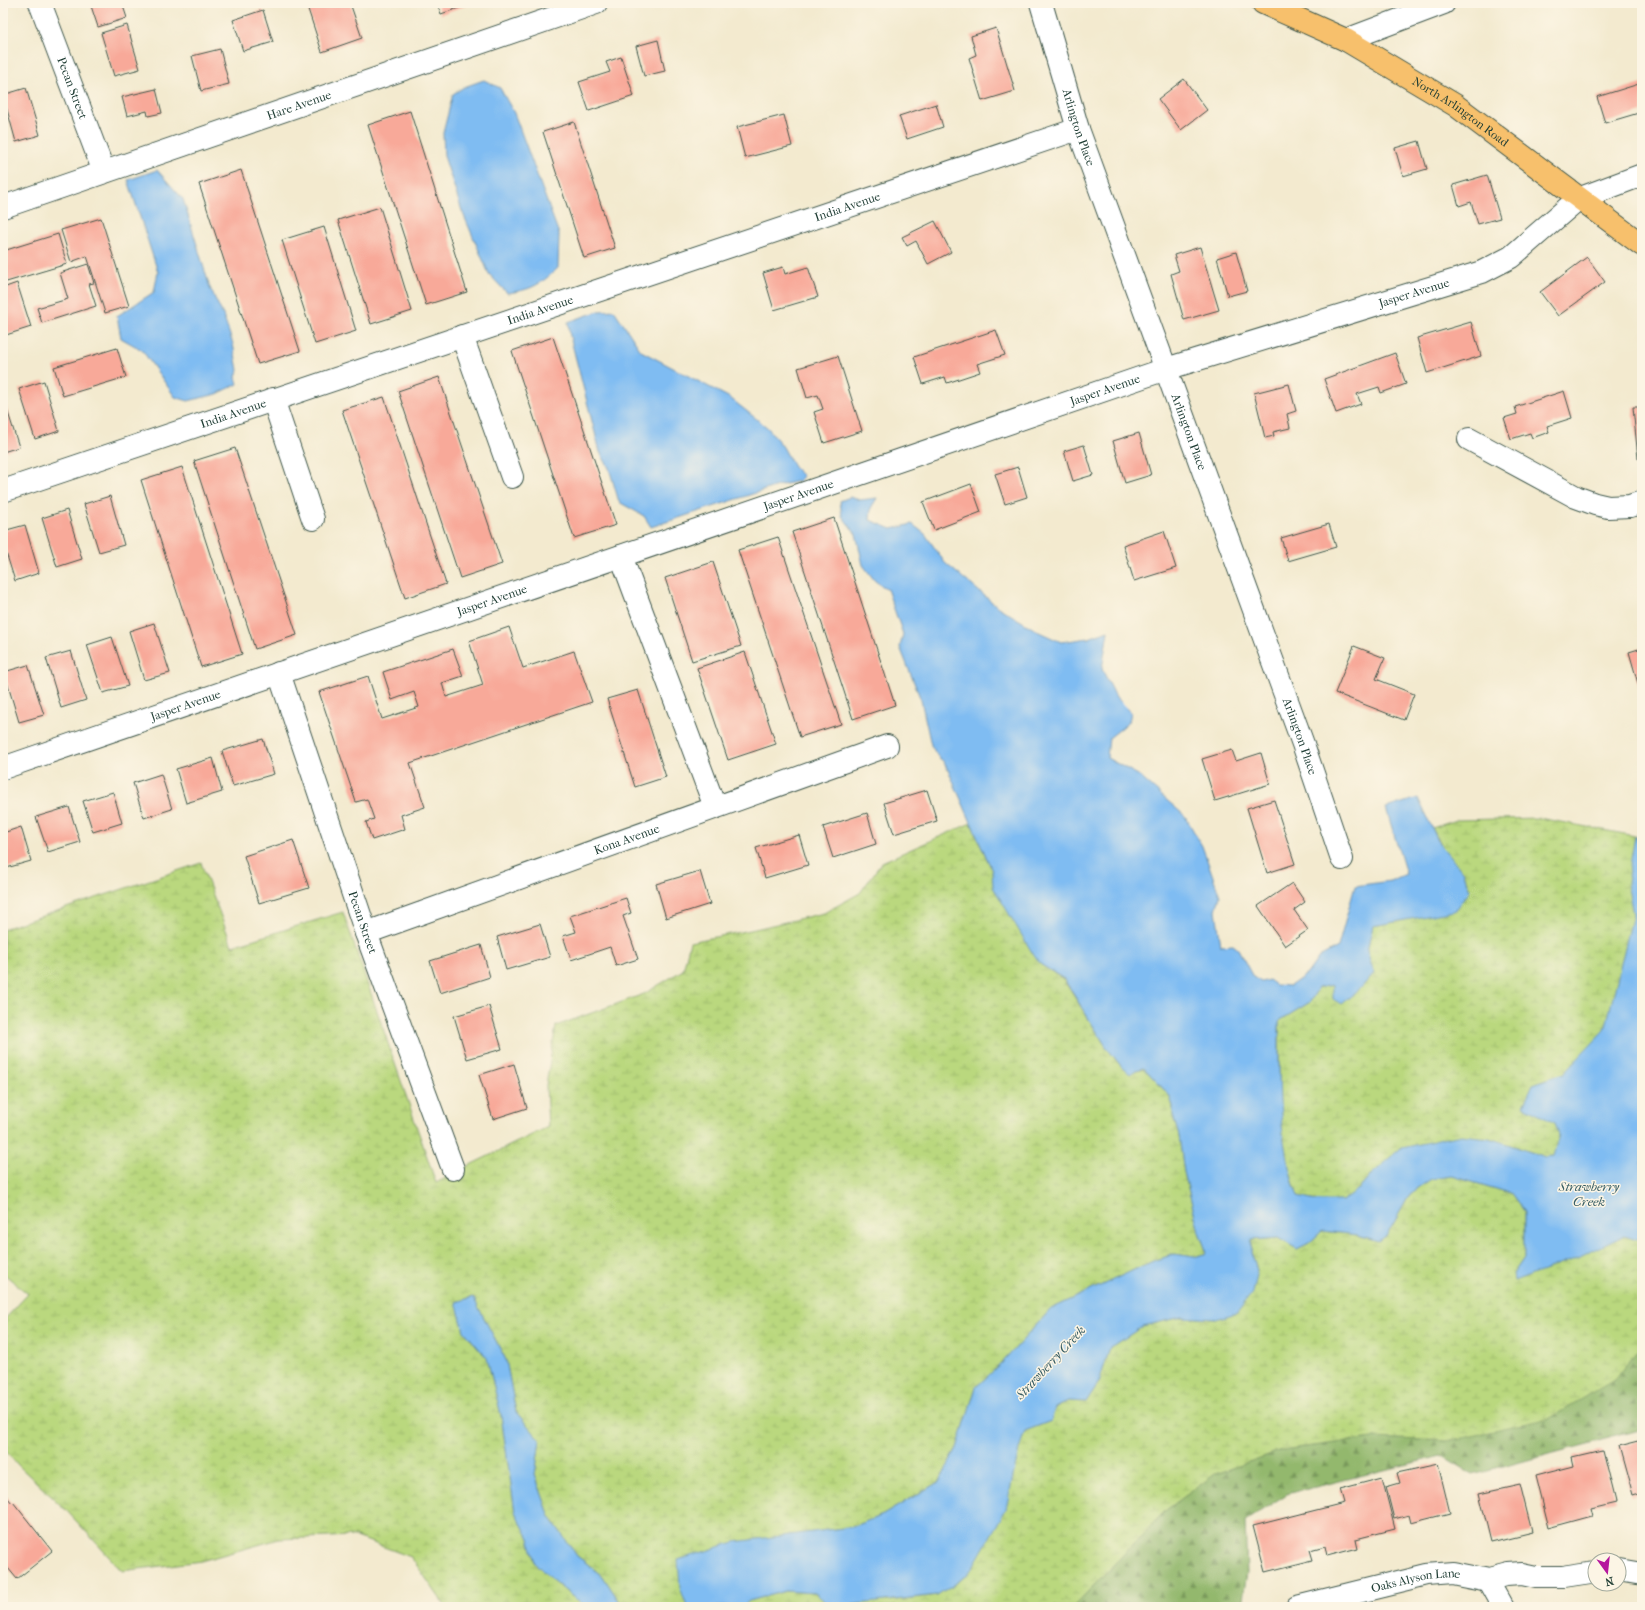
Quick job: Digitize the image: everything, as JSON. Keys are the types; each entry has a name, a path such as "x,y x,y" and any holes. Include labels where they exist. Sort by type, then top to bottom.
{"main road":[{"name":"North Arlington Road","path":"1263,3 1346,40 1455,105 1642,246"}],"street":[{"name":"Pecan Street","path":"40,3 104,172"},
{"name":"Hare Avenue","path":"3,207 596,3"},
{"name":"Arlington Place","path":"1041,3 1078,129 1298,730 1342,859"},
{"path":"1346,40 1444,3"},
{"name":"India Avenue","path":"3,491 1078,129"},
{"path":"1578,199 1642,175"},
{"name":"Jasper Avenue","path":"3,768 1166,369 1482,272 1511,257 1578,199"},
{"path":"462,336 512,477"},
{"path":"273,399 313,519"},
{"path":"1469,439 1576,497 1608,507 1636,504"},
{"path":"621,556 715,807"},
{"name":"Pecan Street","path":"279,673 366,933 454,1169"},
{"name":"Kona Avenue","path":"366,933 887,746"},
{"path":"1627,1571 1642,1574"},
{"name":"Oaks Alyson Lane","path":"1297,1607 1427,1575 1453,1573 1488,1580"},
{"path":"1503,1607 1488,1580 1507,1575 1522,1574 1536,1577 1562,1577 1587,1573"}],"green space":[{"path":"1539,818 1635,836 1642,833 1642,1068 1553,1156 1545,1157 1490,1138 1373,1173 1363,1185 1345,1200 1325,1202 1298,1197 1286,1158 1280,1120 1279,1021 1310,1002 1318,988 1374,973 1367,951 1373,926 1454,910 1470,889 1462,871 1446,854 1432,828 1457,820"},
{"path":"971,823 992,870 994,887 1040,964 1063,979 1107,1048 1121,1066 1136,1070 1144,1068 1169,1095 1173,1106 1173,1116 1179,1136 1184,1172 1199,1232 1207,1253 1194,1257 1175,1254 1153,1261 1051,1309 1003,1362 976,1387 957,1448 940,1481 883,1515 851,1527 808,1533 687,1607 623,1607 602,1575 577,1556 550,1517 535,1475 540,1440 516,1412 506,1360 473,1297 456,1302 464,1331 487,1358 501,1415 515,1512 529,1538 535,1563 551,1579 585,1607 446,1607 411,1557 354,1536 279,1539 201,1561 122,1571 67,1511 19,1466 3,1448 3,1321 28,1294 3,1273 3,929 201,863 232,946 343,912 436,1183 548,1127 546,1085 556,1026 644,994 683,970 690,942 824,913 860,893 882,862"},
{"path":"1642,1120 1642,1347 1613,1380 1546,1420 1448,1441 1373,1438 1282,1450 1215,1474 1166,1510 1073,1607 742,1607 749,1601 785,1591 889,1601 937,1595 968,1575 1025,1431 1051,1421 1055,1408 1068,1401 1086,1402 1099,1382 1110,1348 1143,1326 1182,1317 1215,1319 1257,1270 1251,1253 1252,1240 1278,1238 1297,1249 1309,1243 1322,1231 1358,1235 1379,1241 1387,1235 1410,1194 1431,1179 1452,1176 1510,1193 1524,1212 1524,1258 1513,1274"},
{"path":"1642,1347 1642,1429 1473,1475 1441,1456 1287,1494 1245,1521 1247,1572 1242,1607 1073,1607 1166,1510 1215,1474 1282,1450 1373,1438 1448,1441 1613,1380"}],"water":[{"path":"484,80 500,88 514,113 559,234 558,268 546,279 535,286 507,293 489,274 462,211 444,156 443,133 453,94 464,87"},
{"path":"157,170 183,199 210,288 223,315 233,344 238,370 236,377 238,384 217,394 188,401 175,397 142,350 121,338 117,316 154,292 158,272 128,180"},
{"path":"614,310 641,351 730,398 768,428 783,447 794,467 803,476 799,481 777,486 651,527 644,516 619,502 609,468 600,452 570,336 568,322 599,311"},
{"name":"Strawberry Creek","path":"850,497 860,500 877,498 871,508 870,520 892,529 912,524 925,534 945,563 998,607 1039,632 1061,642 1089,638 1108,631 1102,669 1116,697 1131,712 1129,722 1109,738 1107,758 1138,775 1185,816 1202,846 1220,896 1216,910 1221,946 1233,945 1238,949 1253,977 1261,982 1269,980 1276,985 1290,986 1307,974 1319,957 1338,947 1355,886 1390,881 1406,874 1386,808 1418,798 1439,843 1462,871 1470,890 1454,911 1373,926 1367,951 1374,973 1361,988 1341,1004 1333,999 1333,985 1318,988 1310,1002 1279,1021 1279,1088 1283,1132 1286,1154 1298,1197 1316,1201 1342,1201 1360,1188 1373,1173 1402,1148 1461,1135 1490,1138 1545,1157 1553,1156 1559,1136 1555,1122 1523,1106 1533,1084 1564,1073 1605,1030 1633,914 1627,883 1635,836 1642,833 1642,1241 1625,1235 1582,1256 1514,1282 1513,1274 1524,1258 1524,1212 1510,1193 1452,1176 1431,1179 1410,1194 1387,1235 1379,1241 1358,1235 1322,1231 1309,1243 1297,1249 1278,1238 1252,1240 1251,1253 1257,1270 1252,1293 1237,1313 1215,1319 1182,1317 1143,1326 1110,1348 1099,1382 1086,1402 1068,1401 1055,1408 1051,1421 1025,1431 1019,1449 1006,1509 968,1575 937,1595 832,1607 815,1593 785,1591 749,1601 742,1607 687,1607 680,1587 678,1560 734,1542 851,1527 883,1515 940,1481 957,1448 976,1387 1003,1362 1051,1309 1153,1261 1175,1254 1194,1257 1207,1253 1199,1232 1184,1172 1179,1136 1173,1116 1173,1106 1169,1095 1144,1068 1136,1070 1130,1074 1121,1066 1107,1048 1064,979 1040,964 993,887 992,870 948,770 931,745 921,700 900,647 903,634 887,589 875,581 863,565 856,534 842,516 840,501"},
{"path":"473,1297 506,1360 516,1412 540,1440 535,1475 550,1517 577,1556 602,1575 623,1607 585,1607 551,1579 535,1563 529,1538 515,1512 501,1415 487,1358 464,1331 456,1302"}],"building":[{"path":"90,3 122,3 127,18 98,27"},
{"path":"306,3 350,3 362,38 322,52"},
{"path":"437,3 473,3 441,14"},
{"path":"263,10 273,42 243,51 233,20"},
{"path":"127,25 140,69 114,76 101,33"},
{"path":"996,28 1015,91 982,101 969,58 976,55 971,36"},
{"path":"658,40 665,71 644,76 636,46"},
{"path":"220,49 229,84 201,91 192,56"},
{"path":"621,57 634,96 589,111 579,82 610,72 606,62"},
{"path":"1184,79 1207,110 1181,130 1158,99"},
{"path":"1642,83 1642,112 1605,123 1597,97"},
{"path":"26,88 40,135 16,142 3,95"},
{"path":"156,89 162,113 148,116 147,111 127,116 122,97"},
{"path":"936,104 943,127 907,139 899,116"},
{"path":"410,111 467,292 426,305 368,125"},
{"path":"784,115 792,146 745,158 737,127"},
{"path":"574,122 615,248 584,258 543,132"},
{"path":"1419,141 1427,169 1403,176 1395,148"},
{"path":"241,170 300,351 258,364 199,184"},
{"path":"1487,175 1500,218 1478,224 1471,202 1459,206 1453,185"},
{"path":"380,207 412,311 371,324 338,220"},
{"path":"101,218 129,306 105,313 87,256 71,262 61,230"},
{"path":"935,221 951,252 928,264 916,241 907,246 902,237"},
{"path":"324,227 356,331 315,344 282,240"},
{"path":"58,234 67,264 3,283 3,251"},
{"path":"1200,247 1219,310 1184,320 1171,274 1179,271 1174,255"},
{"path":"1236,252 1247,291 1228,296 1217,258"},
{"path":"1587,257 1605,282 1558,316 1540,292"},
{"path":"88,264 94,283 89,284 96,306 42,323 37,308 68,299 60,273"},
{"path":"783,267 785,274 808,267 818,297 774,310 763,273"},
{"path":"17,283 31,327 3,336 3,288"},
{"path":"1471,322 1481,356 1427,373 1417,338"},
{"path":"996,330 1005,355 977,364 980,372 947,383 945,377 923,384 914,357"},
{"path":"553,337 616,525 574,538 512,351"},
{"path":"117,348 126,377 63,396 54,367"},
{"path":"1395,353 1406,384 1381,393 1379,387 1357,394 1361,404 1336,413 1324,379"},
{"path":"838,356 862,431 824,443 814,412 823,409 818,395 807,398 798,368"},
{"path":"439,377 502,564 460,578 398,391"},
{"path":"44,381 59,431 35,439 19,389"},
{"path":"1289,384 1296,411 1287,414 1290,428 1273,432 1274,436 1265,438 1254,393"},
{"path":"1564,391 1572,418 1547,426 1549,432 1532,438 1530,433 1511,439 1504,418 1517,414 1515,407"},
{"path":"3,397 19,447 3,452"},
{"path":"384,397 446,584 405,598 342,410"},
{"path":"1633,407 1642,407 1642,458 1638,459"},
{"path":"1139,433 1151,475 1125,483 1113,441"},
{"path":"1084,445 1093,475 1073,481 1064,451"},
{"path":"235,448 297,635 255,649 194,461"},
{"path":"182,467 242,654 201,667 141,480"},
{"path":"1018,467 1027,497 1005,504 995,474"},
{"path":"971,484 981,512 934,530 923,502"},
{"path":"110,496 124,545 99,552 84,504"},
{"path":"67,510 82,559 57,567 42,518"},
{"path":"834,518 895,705 853,719 792,532"},
{"path":"1329,524 1336,547 1288,561 1281,538"},
{"path":"25,525 39,573 15,581 3,543 3,531"},
{"path":"1164,531 1176,568 1134,581 1123,545"},
{"path":"778,537 841,724 800,737 738,550"},
{"path":"713,562 741,646 692,661 665,578"},
{"path":"154,623 170,673 144,680 129,631"},
{"path":"509,627 523,668 574,651 592,702 410,763 425,807 401,815 405,829 372,840 366,822 374,819 367,799 356,802 319,692 368,676 382,719 419,707 414,692 392,700 383,672 453,649 463,676 442,683 446,697 483,685 469,641"},
{"path":"112,637 128,686 103,693 87,645"},
{"path":"1354,646 1385,658 1376,679 1414,694 1404,720 1335,693"},
{"path":"1642,648 1642,694 1641,694 1629,652"},
{"path":"71,651 86,700 61,708 46,658"},
{"path":"745,652 776,744 728,760 697,668"},
{"path":"28,665 44,715 19,722 4,672"},
{"path":"638,690 666,777 635,787 607,699"},
{"path":"263,739 274,774 233,786 222,751"},
{"path":"1232,750 1236,761 1261,753 1270,784 1215,801 1202,759"},
{"path":"213,758 222,792 186,803 176,769"},
{"path":"161,774 172,809 144,818 133,783"},
{"path":"927,790 937,821 894,834 884,803"},
{"path":"113,792 122,823 93,832 83,801"},
{"path":"1274,800 1295,864 1267,873 1247,808"},
{"path":"69,807 80,842 48,852 36,817"},
{"path":"867,813 876,844 833,858 823,827"},
{"path":"21,827 31,861 3,869 3,833"},
{"path":"799,835 808,865 765,878 756,848"},
{"path":"293,840 309,888 259,903 244,856"},
{"path":"700,871 710,904 666,918 656,884"},
{"path":"1292,883 1305,902 1294,910 1308,930 1285,946 1258,906"},
{"path":"626,898 631,913 623,916 638,959 616,966 610,947 571,960 563,936 576,932 570,916"},
{"path":"540,924 550,957 506,970 497,937"},
{"path":"481,945 490,977 440,993 430,961"},
{"path":"489,1006 502,1049 467,1059 454,1016"},
{"path":"514,1064 527,1108 493,1119 479,1075"},
{"path":"1642,1440 1642,1494 1632,1497 1618,1446"},
{"path":"1602,1450 1615,1502 1590,1508 1592,1516 1548,1528 1535,1476 1574,1466 1572,1457"},
{"path":"1438,1464 1450,1513 1411,1523 1409,1515 1394,1519 1386,1487 1400,1483 1397,1473"},
{"path":"1382,1478 1395,1529 1356,1539 1358,1548 1327,1556 1325,1546 1310,1550 1313,1560 1265,1572 1253,1526 1344,1503 1340,1489"},
{"path":"1520,1484 1532,1532 1491,1542 1479,1493"},
{"path":"3,1492 12,1503 13,1502 52,1551 17,1579 3,1562"}]}
